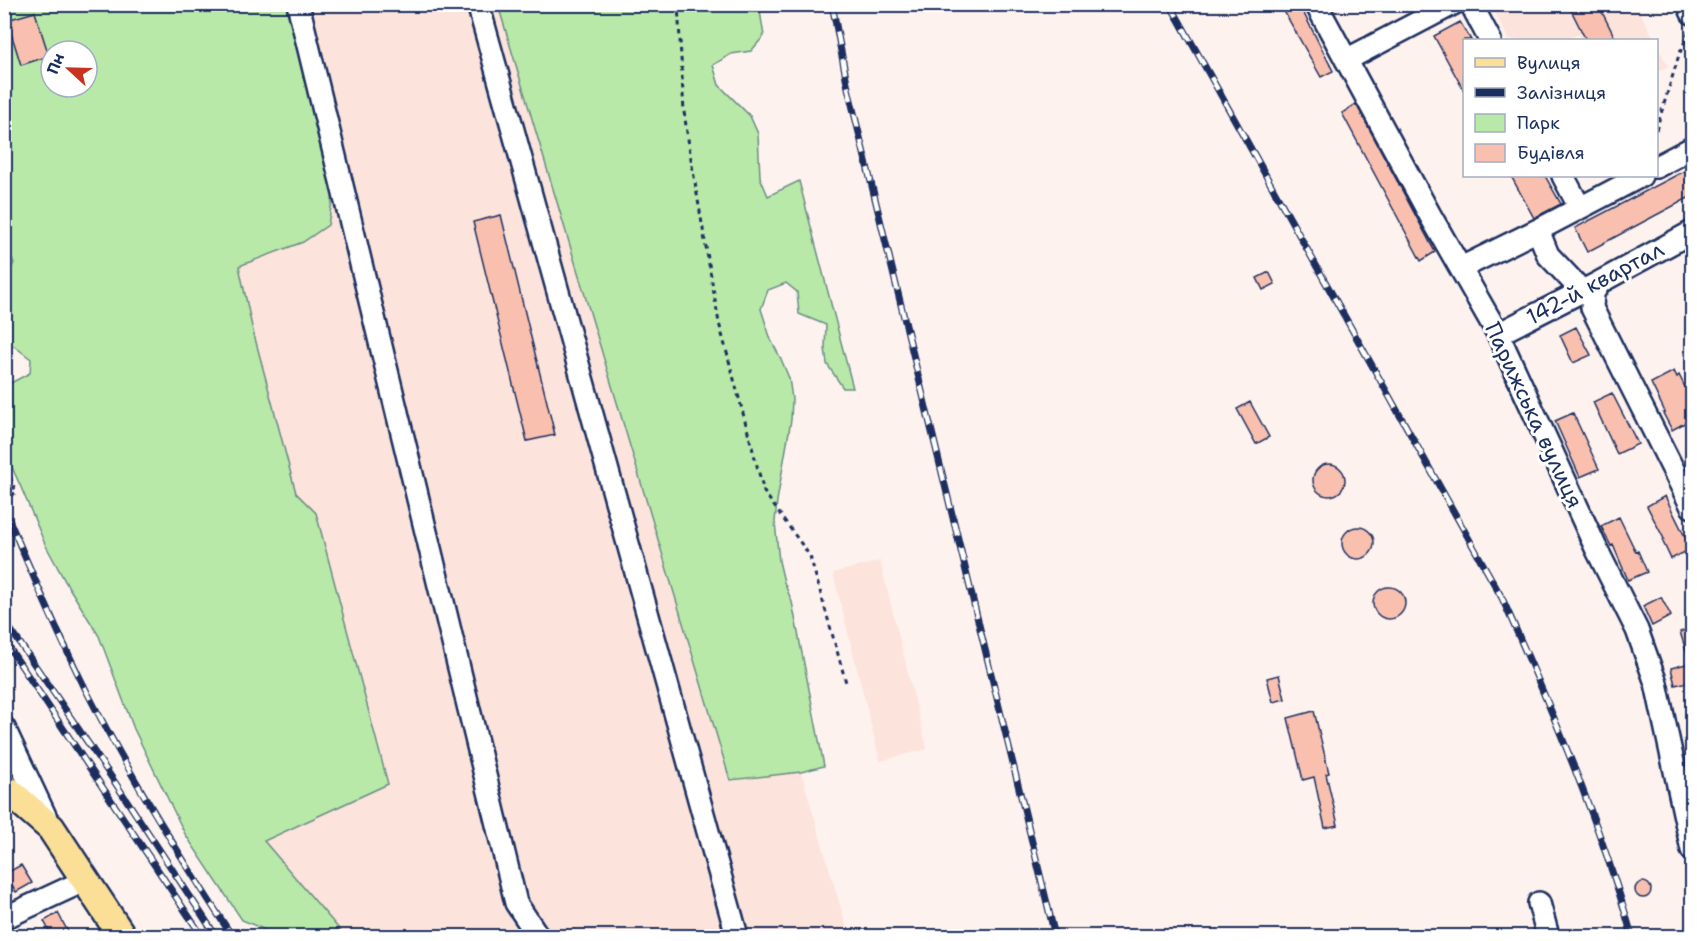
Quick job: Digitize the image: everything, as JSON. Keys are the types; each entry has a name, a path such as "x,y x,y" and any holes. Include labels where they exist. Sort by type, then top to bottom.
{"main road":[{"path":"4,786 51,828 122,936"}],"street":[{"path":"298,4 516,903 538,936"},
{"path":"478,4 737,936"},
{"name":"Парижська вулиця","path":"1316,4 1430,215 1498,334 1596,548 1641,639 1656,683 1690,826 1692,850"},
{"path":"1346,60 1453,4"},
{"path":"1471,4 1490,39"},
{"path":"1688,4 1692,13"},
{"path":"1658,166 1692,148"},
{"path":"1564,177 1580,208"},
{"path":"1461,268 1639,177"},
{"path":"1538,230 1548,255 1591,286 1592,308 1692,507"},
{"name":"142-й квартал","path":"1498,334 1692,232"},
{"path":"4,728 51,828"},
{"path":"4,918 86,880"},
{"path":"1539,903 1548,936"}],"path":[{"path":"678,4 684,112 719,323 764,492 810,556 847,686"},
{"path":"1658,123 1679,55 1692,23"},
{"path":"4,460 16,493 4,497"}],"shaded area":[{"path":"4,5 590,5 801,772 849,936 272,936"},
{"path":"1491,5 1636,5 1654,39 1582,39 1579,34 1568,39 1508,39"},
{"path":"1658,48 1668,66 1658,71"},
{"path":"880,561 927,749 880,761 833,573"}],"green space":[{"path":"5,5 286,5 334,189 328,225 303,242 239,266 252,327 296,493 316,513 388,784 264,841 345,936 272,936 268,931 242,920 185,834 134,729 99,636 45,544 5,452 5,386 30,373 31,359 14,346 5,345 5,282 14,263 4,241"},
{"path":"498,5 759,5 764,36 751,51 731,54 713,65 719,85 750,116 758,134 760,177 768,196 799,181 853,388 843,388 827,364 826,325 799,314 797,292 786,283 768,290 761,309 771,340 789,378 792,399 791,420 775,522 779,561 792,602 824,766 801,772 730,780"}],"building":[{"path":"1280,4 1299,4 1333,71 1321,77"},
{"path":"1568,4 1598,4 1616,39 1586,39"},
{"path":"35,12 44,39 39,39 39,59 21,65 7,20"},
{"path":"1460,22 1470,39 1463,39 1463,89 1434,36"},
{"path":"1356,104 1435,252 1421,261 1342,113"},
{"path":"1692,167 1692,196 1587,252 1575,228"},
{"path":"1512,177 1546,177 1561,204 1534,218"},
{"path":"501,215 555,435 527,441 473,222"},
{"path":"1269,272 1275,284 1263,290 1257,278"},
{"path":"1576,327 1591,355 1573,363 1560,335"},
{"path":"1674,371 1677,377 1679,375 1692,401 1692,419 1672,430 1651,383"},
{"path":"1612,393 1638,444 1617,454 1593,402"},
{"path":"1250,402 1269,437 1256,444 1237,409"},
{"path":"1573,413 1599,469 1580,477 1555,421"},
{"path":"1329,464 1341,468 1345,480 1341,492 1329,496 1317,492 1313,480 1317,468"},
{"path":"1665,496 1691,549 1671,559 1662,540 1664,539 1647,506"},
{"path":"1619,517 1647,572 1628,580 1613,545 1611,546 1601,526"},
{"path":"1358,527 1370,531 1374,543 1370,555 1358,559 1346,555 1342,543 1346,531"},
{"path":"1389,587 1401,591 1405,603 1401,615 1389,619 1377,615 1373,603 1377,591"},
{"path":"1661,597 1671,616 1652,626 1643,606"},
{"path":"1692,628 1692,681 1675,685 1671,668 1690,663 1680,632"},
{"path":"1279,675 1285,699 1273,702 1267,678"},
{"path":"1314,711 1329,773 1326,774 1338,825 1325,828 1314,777 1303,780 1288,718"},
{"path":"21,865 32,883 16,892 5,874"},
{"path":"1640,882 1646,882 1651,890 1649,896 1640,898 1635,893 1635,887"},
{"path":"58,913 68,932 61,936 52,936 44,921"}],"railway":[{"path":"832,4 848,88 1055,936"},
{"path":"1170,4 1502,598 1556,723 1589,807 1632,936"},
{"path":"4,508 44,602 104,725 157,817 232,936"},
{"path":"4,620 216,936"},
{"path":"4,640 202,936"}]}
